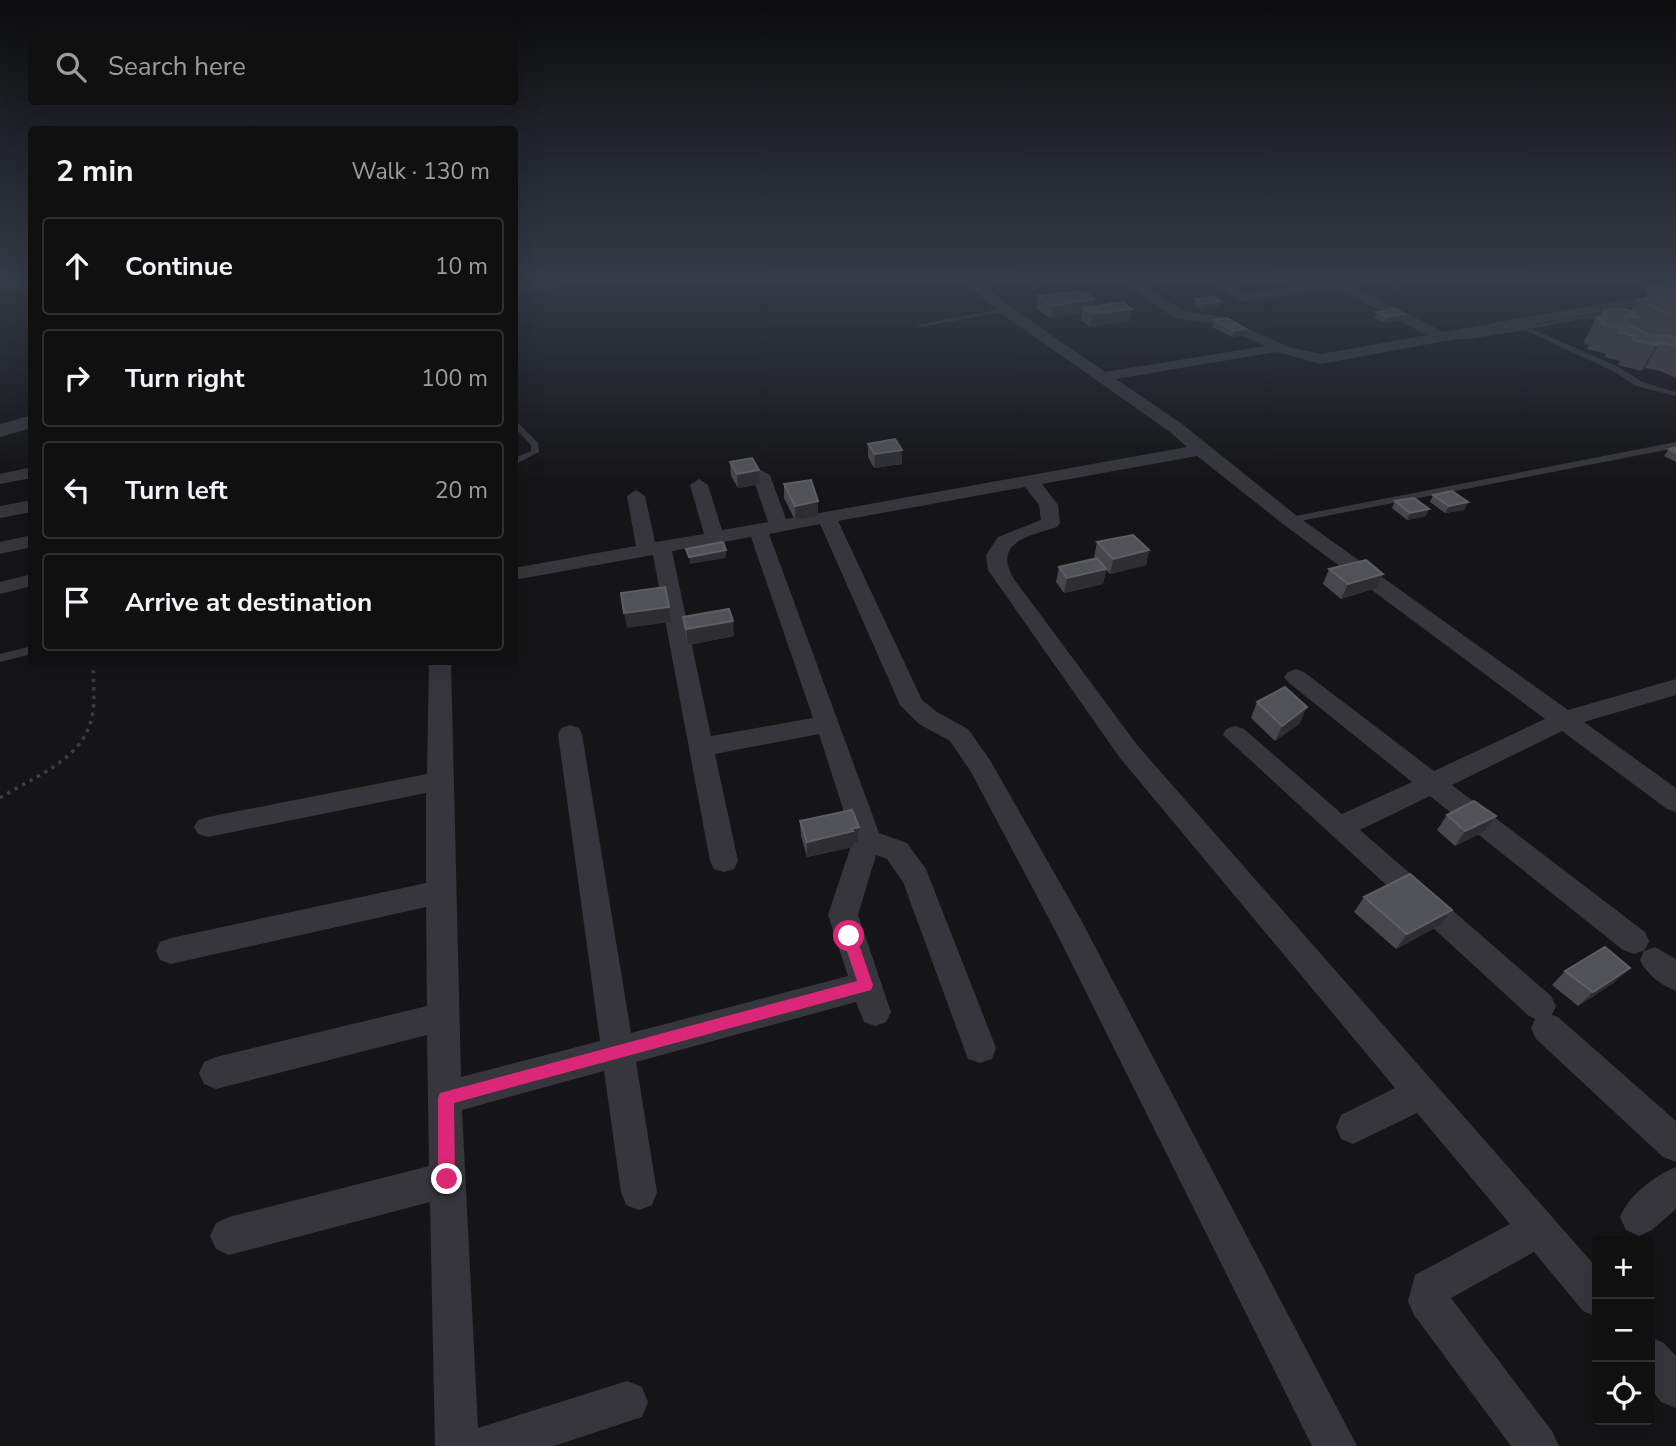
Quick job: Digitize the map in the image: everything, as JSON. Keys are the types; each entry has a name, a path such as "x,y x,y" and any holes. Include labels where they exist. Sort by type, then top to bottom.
{"street":[{"path":"1054,343 1176,428 1290,520 1676,802"},
{"path":"1272,343 1313,359 1406,343"},
{"path":"1102,377 1283,348"},
{"path":"0,431 28,422"},
{"path":"518,573 1200,450"},
{"path":"0,479 28,473"},
{"path":"446,1098 619,1051 870,999 843,915 867,840 828,724 769,530 761,475"},
{"path":"1029,481 1047,501 1052,516 1049,523 1006,540 997,552 996,565 1004,580 1129,752 1592,1291"},
{"path":"699,485 715,539"},
{"path":"636,496 654,549 702,747 724,861"},
{"path":"0,512 28,507"},
{"path":"827,519 912,705 928,718 959,735 981,767 1069,927 1335,1446"},
{"path":"0,548 28,542"},
{"path":"0,588 28,581"},
{"path":"440,665 439,781 447,1179 457,1446"},
{"path":"1296,677 1655,960"},
{"path":"1341,827 1564,720 1676,687"},
{"path":"702,747 828,724"},
{"path":"570,734 639,1192"},
{"path":"1235,735 1341,827 1676,1144"},
{"path":"208,827 439,781"},
{"path":"867,840 897,851 916,877 980,1048"},
{"path":"171,951 441,892"},
{"path":"216,1073 444,1016"},
{"path":"1353,1127 1421,1093"},
{"path":"229,1236 447,1179"},
{"path":"1639,1217 1676,1185"},
{"path":"1537,1446 1428,1301 1429,1289 1538,1229"},
{"path":"1654,1362 1676,1387"},
{"path":"486,1446 626,1402"}],"lane":[{"path":"1559,343 1616,369 1639,384 1676,396"},
{"path":"518,425 536,445 535,452 530,457 518,461"},
{"path":"1290,520 1676,445"},
{"path":"0,658 28,651"}],"path":[{"path":"0,798 74,750 89,729 93,715 94,665"}],"building":[{"path":"895,439 902,450 875,454 868,444"},
{"path":"752,458 759,470 737,474 730,462"},
{"path":"811,480 818,501 795,506 784,484"},
{"path":"1452,491 1468,502 1449,506 1433,495"},
{"path":"1414,498 1429,509 1410,513 1395,501"},
{"path":"1133,535 1149,550 1113,559 1097,542"},
{"path":"723,542 726,550 689,557 686,549"},
{"path":"1097,558 1106,569 1067,578 1059,567"},
{"path":"1366,560 1383,574 1348,584 1329,569"},
{"path":"665,587 669,607 624,613 621,593"},
{"path":"729,609 733,621 686,629 683,617"},
{"path":"1285,687 1307,707 1282,726 1257,702"},
{"path":"1474,801 1496,816 1465,831 1447,815"},
{"path":"852,810 859,827 851,829 853,831 807,842 800,821"},
{"path":"1410,874 1452,910 1407,934 1364,897"},
{"path":"1605,947 1630,968 1593,992 1565,971"}],"route":[{"path":"447,1179 446,1098 866,985 849,936"}]}
